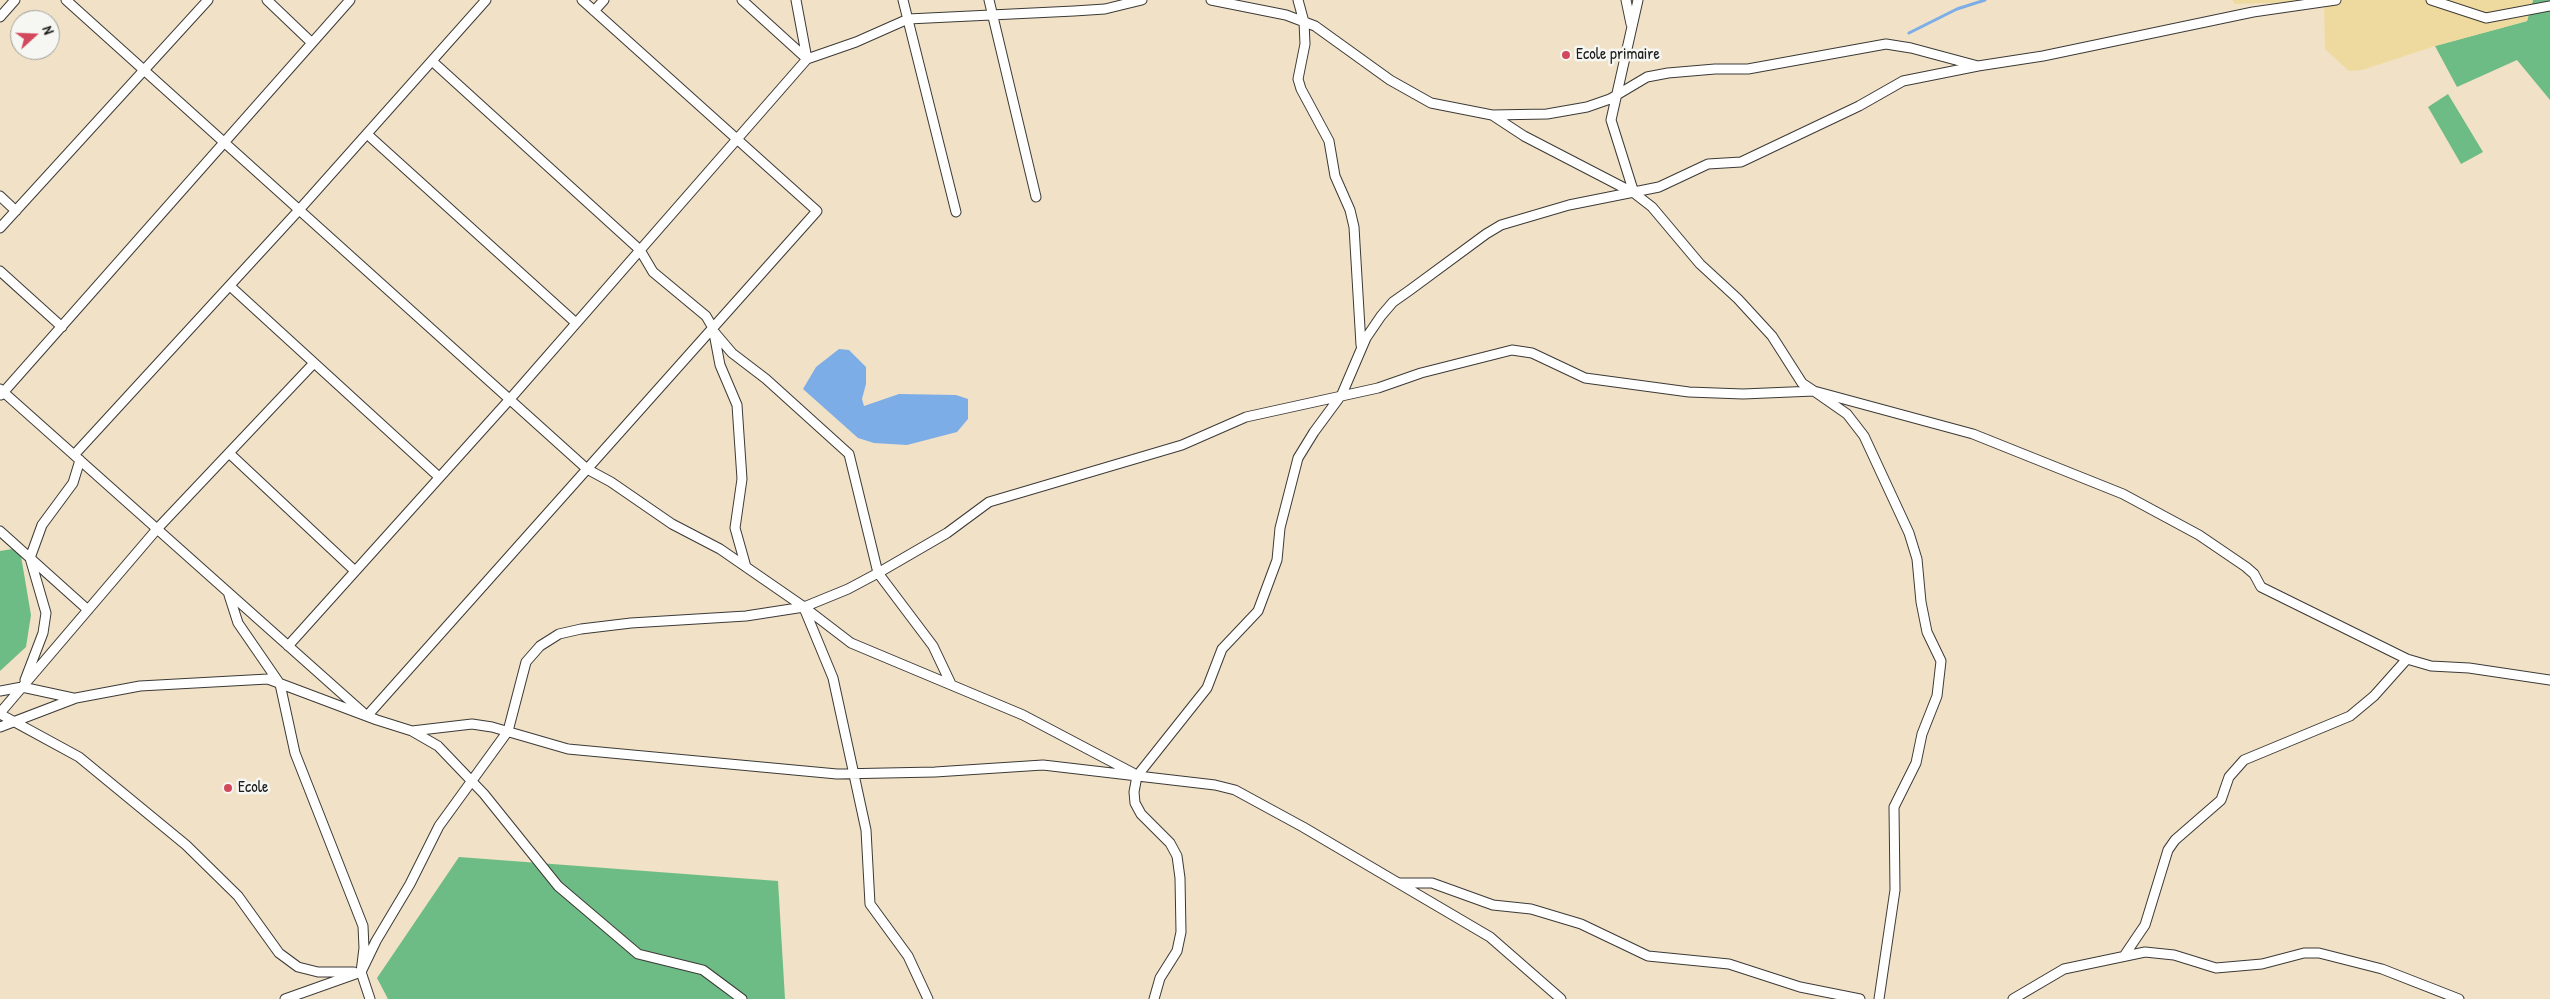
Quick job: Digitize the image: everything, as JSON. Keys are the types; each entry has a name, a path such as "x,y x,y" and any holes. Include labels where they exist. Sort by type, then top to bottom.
{"street":[{"path":"0,17 15,0"},
{"path":"66,0 587,469 611,482 672,524 720,550 746,567 804,607 851,643 1023,715 1137,776"},
{"path":"0,228 208,0"},
{"path":"267,0 312,43"},
{"path":"350,0 62,327 1,393 77,458 367,716"},
{"path":"22,687 43,633 46,613 30,558 42,525 73,483 77,458 486,0"},
{"path":"367,716 817,211 582,0"},
{"path":"594,11 604,0"},
{"path":"742,0 807,59"},
{"path":"796,0 807,59"},
{"path":"903,0 956,212"},
{"path":"989,0 1036,197"},
{"path":"288,646 510,399 807,59 856,42 908,19 1105,8 1142,0"},
{"path":"1211,0 1286,15 1315,26 1390,80 1431,103 1492,115 1547,114 1587,107 1618,94 1647,77 1668,73 1748,69 1886,44 1911,48 1978,66"},
{"path":"1298,0 1304,22 1305,44 1298,79 1301,89 1329,141 1335,176 1350,210 1354,227 1362,347"},
{"path":"1626,0 1631,27"},
{"path":"1634,193 1611,120 1611,111 1618,94 1638,0"},
{"path":"1154,999 1160,978 1177,951 1181,932 1180,878 1177,856 1170,843 1141,814 1135,803 1134,792 1137,776 1206,688 1222,649 1258,611 1277,560 1280,528 1298,458 1314,432 1342,394 1362,347 1380,316 1393,302 1501,225 1569,205 1659,187 1708,164 1741,162 1859,106 1903,81 1978,66 2043,56 2252,12 2336,0"},
{"path":"2431,0 2486,18 2550,6"},
{"path":"432,60 640,250 653,272 687,298 706,316 732,353 766,379 849,454 878,573 933,646 950,684"},
{"path":"1492,115 1524,136 1634,193 1652,208 1700,264 1772,336 1802,383 1847,414 1864,436 1909,533 1916,559 1927,632 1941,661 1937,696 1922,734 1916,763 1894,807 1896,890 1879,999"},
{"path":"367,134 576,324"},
{"path":"0,196 16,211"},
{"path":"0,271 62,327"},
{"path":"230,286 440,478"},
{"path":"713,328 720,365 737,405 742,479 735,528 746,567"},
{"path":"285,999 362,972 376,941 410,884 439,826 508,731 526,662 540,646 559,634 581,629 631,623 746,616 804,607 848,589 878,573 947,533 989,502 1182,444 1246,417 1342,394 1385,386 1421,373 1512,350 1532,353 1585,378 1689,392 1743,394 1814,391 1973,434 2123,494 2199,535 2246,567 2254,574 2261,587 2407,659 2431,666 2469,668 2550,680"},
{"path":"314,363 157,529 0,713 79,757 186,845 238,896 279,953 298,967 318,972 362,972"},
{"path":"229,453 355,572"},
{"path":"0,531 88,610"},
{"path":"229,593 238,623 280,684 295,753 363,926 362,972 370,999"},
{"path":"804,607 834,678 866,830 870,904 908,956 928,999"},
{"path":"2124,956 2146,925 2168,850 2175,840 2221,800 2229,778 2244,760 2350,716 2374,696 2407,659"},
{"path":"0,727 76,698 140,686 268,679 412,731 438,746 471,780 558,886 638,954 703,970 742,999"},
{"path":"0,691 22,687 52,695 76,698"},
{"path":"412,731 472,724 508,731 568,750 837,774 935,772 1043,765 1235,790 1490,936 1562,999"},
{"path":"1400,883 1432,883 1493,905 1531,909 1581,924 1648,956 1729,964 1800,986 1860,999"},
{"path":"2013,999 2064,969 2145,952 2174,955 2216,968 2262,964 2304,953 2319,953 2382,969 2459,999"}],"green space":[{"path":"2533,0 2550,0 2550,100 2517,60 2457,87 2435,46 2527,21"},
{"path":"2448,94 2483,152 2461,164 2428,107"},
{"path":"12,549 21,556 31,615 26,647 0,671 0,551"},
{"path":"459,857 778,881 785,999 388,999 377,978"}],"sand":[{"path":"2232,0 2533,0 2527,21 2435,46 2362,70 2349,71 2325,49 2324,1 2235,4"}],"water":[{"path":"839,349 849,350 866,367 866,384 862,399 864,406 899,394 956,395 968,399 968,419 957,432 907,445 874,443 858,438 803,389 816,367"}],"waterway":[{"path":"1909,33 1957,9 1985,0"}],"place":[{"name":"Ecole primaire","path":"1566,55"},
{"name":"Ecole","path":"228,788"}]}
